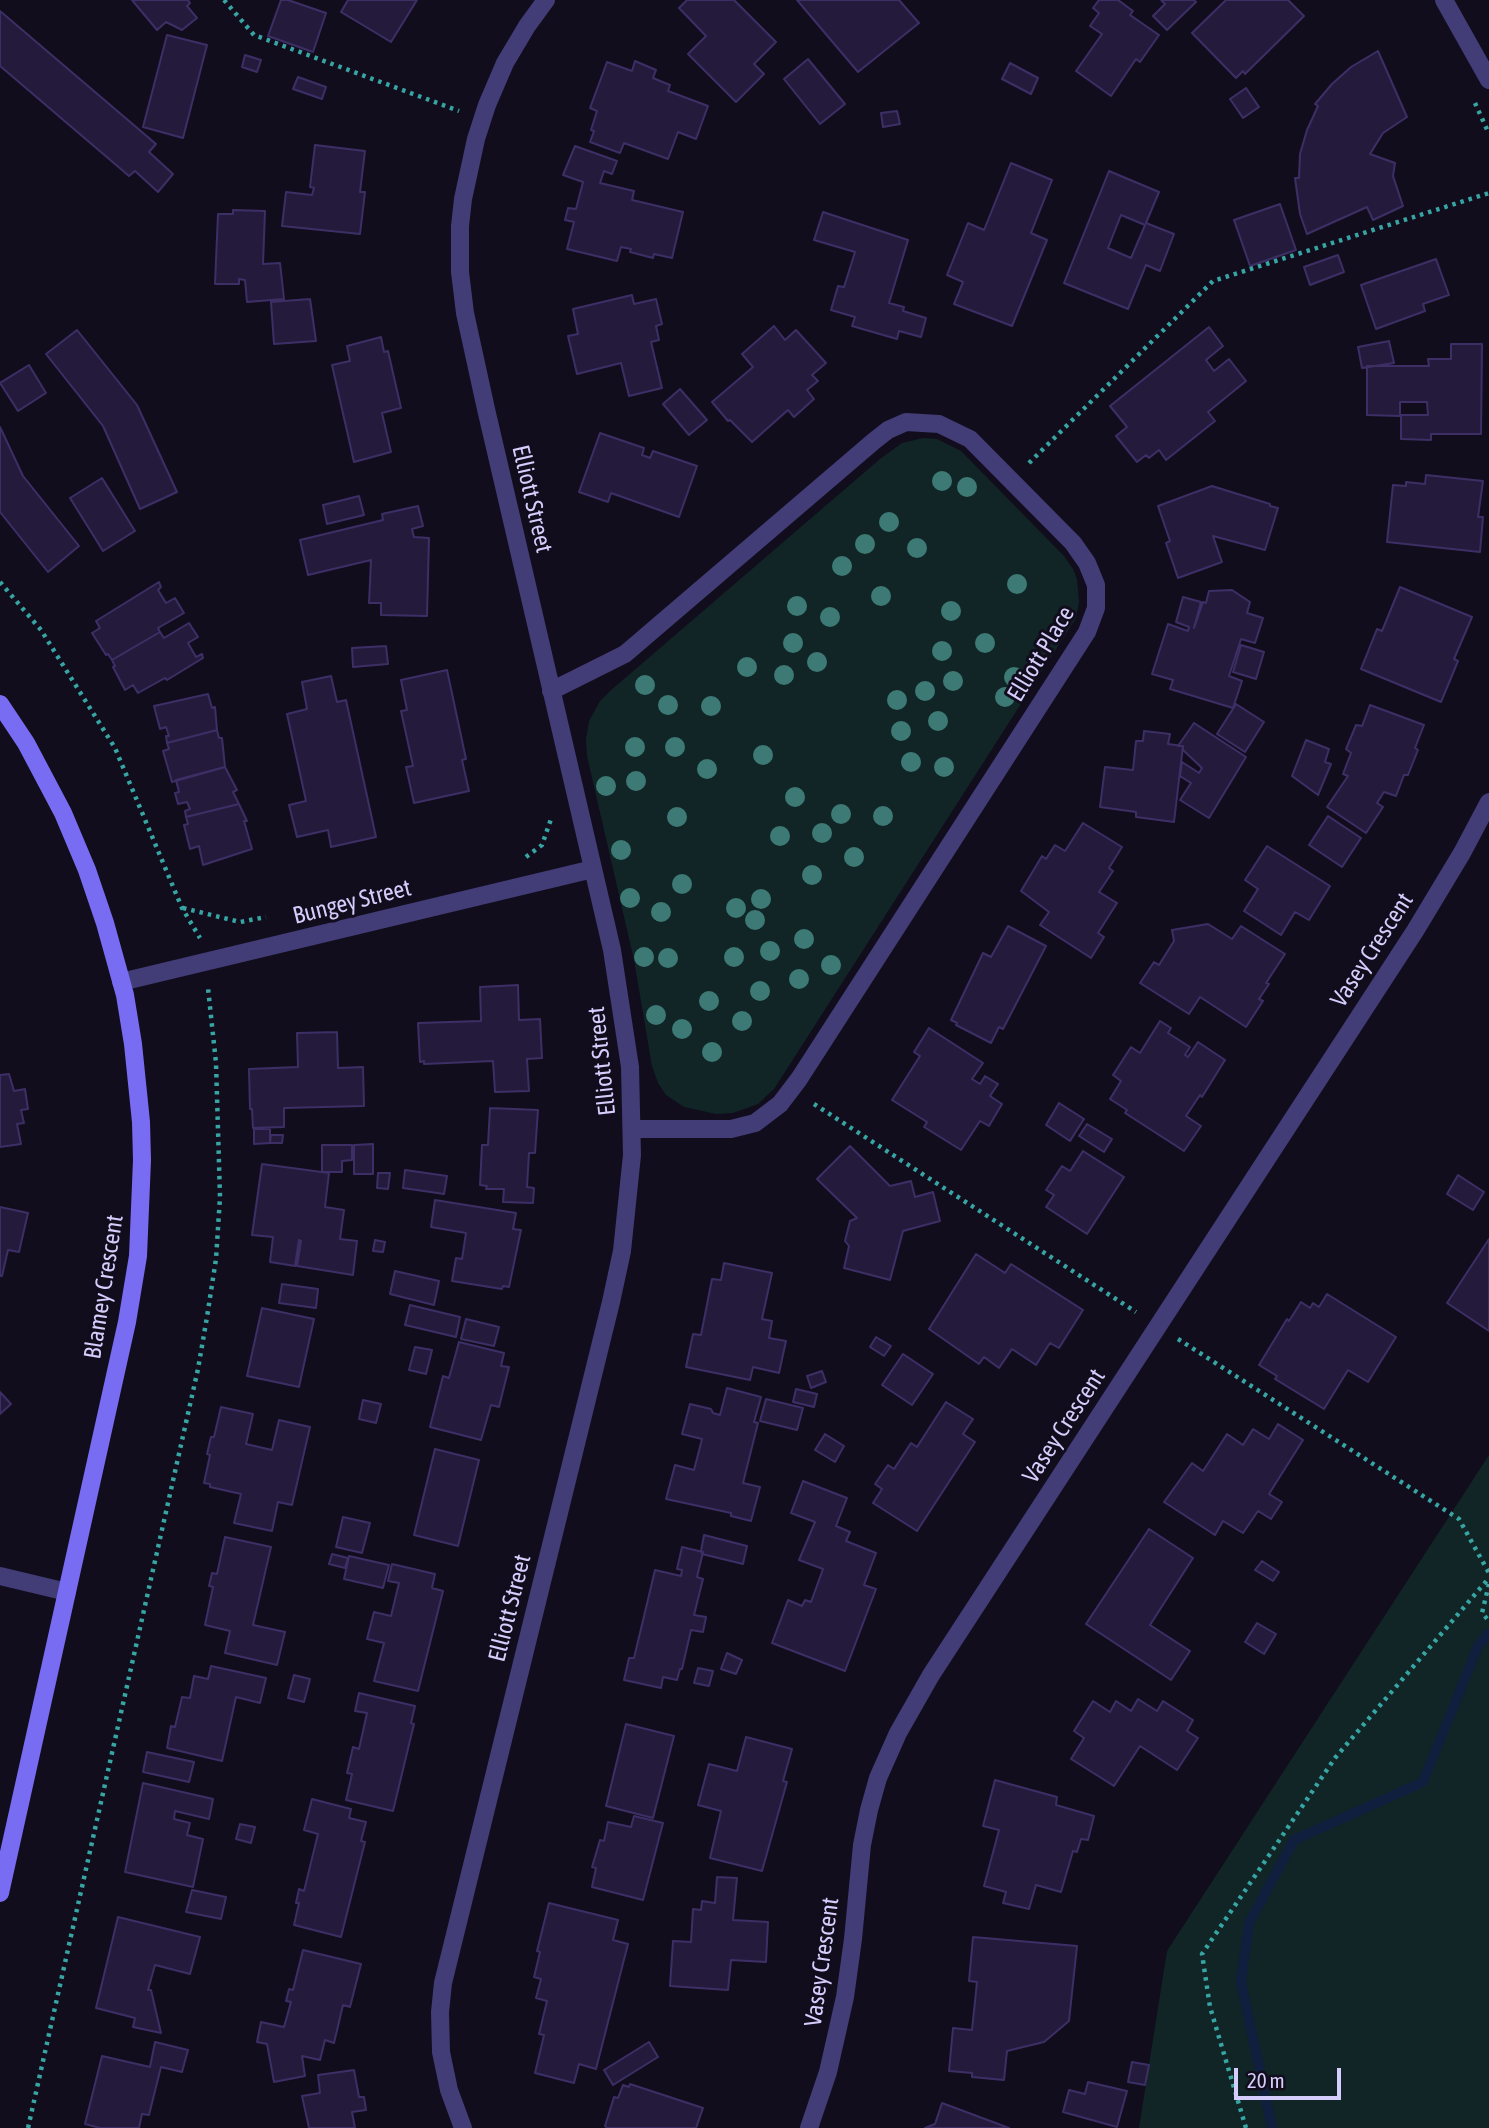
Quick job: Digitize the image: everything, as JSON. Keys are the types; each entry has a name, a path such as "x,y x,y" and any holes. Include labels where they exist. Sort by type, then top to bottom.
{"street":[{"name":"Elliott Street","path":"463,2128 449,2090 440,2045 444,1973 621,1259 630,1186 633,1129 630,1067 612,950 486,409 463,298 460,226 468,170 493,90 512,51 546,0"},
{"path":"1444,0 1489,80"},
{"name":"Elliott Place","path":"551,691 625,654 874,441 906,422 933,422 952,428 970,439 1073,543 1087,563 1097,593 1087,632 791,1090 775,1110 747,1126 724,1129 633,1129"},
{"name":"Blamey Crescent","path":"0,704 34,759 72,834 105,923 134,1044 141,1122 142,1190 138,1256 127,1322 0,1893"},
{"name":"Vasey Crescent","path":"809,2128 828,2072 839,2026 853,1939 862,1844 875,1786 890,1748 931,1675 1415,930 1462,853 1489,802"},
{"name":"Bungey Street","path":"121,982 593,869"},
{"path":"0,1576 67,1592"}],"path":[{"path":"224,0 254,35 482,120"},
{"path":"1012,480 1213,281 1489,193"},
{"path":"519,862 542,845 551,819 580,812"},
{"path":"182,908 240,922 267,916"},
{"path":"791,1090 1459,1518 1489,1573"},
{"path":"1246,2128 1210,2007 1202,1954 1335,1758 1489,1578"},
{"path":"1489,1584 1482,1613 1489,1621"}],"green space":[{"path":"923,438 937,439 961,451 1064,556 1077,579 1079,602 1076,618 774,1089 758,1104 733,1113 716,1114 684,1107 666,1095 652,1066 634,960 587,756 589,721 600,701 610,691 880,459 902,443"},
{"path":"1489,1455 1489,2128 1139,2128 1167,1951"}],"building":[{"path":"132,0 188,0 190,3 187,6 197,18 182,30 166,22 157,30"},
{"path":"281,0 326,13 313,52 268,36"},
{"path":"348,0 417,0 391,42 341,12"},
{"path":"687,0 734,0 776,42 754,64 764,74 736,102 688,54 706,36 679,8"},
{"path":"797,0 899,0 919,23 858,72"},
{"path":"1099,0 1118,0 1133,11 1130,15 1159,35 1140,62 1136,59 1111,96 1076,71 1102,34 1090,26 1099,13 1093,8"},
{"path":"1161,0 1196,2 1167,30 1153,16 1165,4"},
{"path":"1226,0 1288,0 1304,16 1245,74 1243,71 1236,78 1192,33"},
{"path":"0,11 156,144 149,152 173,174 158,192 135,171 129,176 0,66"},
{"path":"167,35 207,45 183,138 143,127"},
{"path":"1378,51 1407,117 1383,133 1370,154 1395,163 1393,176 1403,206 1373,220 1367,207 1307,234 1300,214 1295,178 1299,178 1300,154 1318,106 1315,104 1351,67"},
{"path":"245,55 261,60 257,72 242,67"},
{"path":"808,59 845,104 820,124 784,79"},
{"path":"635,61 656,70 653,78 670,85 668,91 708,106 696,139 678,132 668,159 624,143 620,153 590,142 597,111 590,108 607,62 632,71"},
{"path":"1010,63 1038,78 1031,94 1002,79"},
{"path":"298,77 326,87 322,99 293,89"},
{"path":"1246,88 1259,107 1243,118 1230,99"},
{"path":"897,111 900,124 883,127 881,113"},
{"path":"315,145 365,151 360,192 365,192 360,234 282,226 286,192 312,195 314,188 310,187"},
{"path":"575,146 617,161 612,174 604,171 600,183 634,191 632,200 683,212 672,258 654,254 653,258 621,247 617,261 567,249 574,222 565,220 568,208 576,209 583,182 563,175"},
{"path":"1011,163 1052,180 1031,233 1047,240 1012,326 954,304 963,282 947,275 968,223 984,230"},
{"path":"1109,171 1159,192 1146,223 1174,234 1160,271 1146,265 1128,309 1064,283","holes":["1121,215 1145,225 1131,258 1108,248"]},
{"path":"1280,204 1296,250 1250,266 1234,220"},
{"path":"233,210 265,211 263,264 280,263 284,299 247,302 245,280 239,279 239,284 215,284 218,214 233,214"},
{"path":"823,212 908,240 889,303 904,307 903,311 926,318 921,337 899,331 897,339 852,326 855,317 831,310 838,286 844,287 855,252 814,240"},
{"path":"1338,255 1344,272 1310,285 1304,267"},
{"path":"1436,259 1449,295 1423,304 1425,311 1376,329 1361,285"},
{"path":"632,295 634,304 656,299 662,324 656,326 659,340 651,342 662,388 629,396 621,363 577,374 568,336 578,334 573,309"},
{"path":"310,299 316,341 274,344 271,302"},
{"path":"774,326 785,340 796,330 826,363 812,375 818,381 807,390 814,399 794,417 788,410 752,442 728,421 712,402 753,367 742,354"},
{"path":"1209,327 1223,346 1206,360 1214,371 1229,359 1246,381 1208,412 1215,421 1166,460 1159,450 1149,458 1146,455 1137,462 1116,436 1127,427 1110,406"},
{"path":"77,330 137,405 177,492 140,509 103,426 46,354"},
{"path":"381,337 384,352 388,351 401,408 382,413 391,452 354,462 332,365 350,361 347,346"},
{"path":"1389,341 1394,363 1362,368 1358,347"},
{"path":"1451,344 1482,344 1481,434 1431,434 1431,440 1401,439 1401,415 1428,415 1427,402 1400,402 1400,416 1367,415 1367,366 1429,366 1428,359 1451,359"},
{"path":"29,365 46,393 18,411 0,383"},
{"path":"680,389 707,420 689,435 663,404"},
{"path":"0,427 23,476 79,546 48,572 0,512"},
{"path":"600,433 644,448 642,455 650,458 653,451 697,466 679,517 611,493 608,502 579,492"},
{"path":"1426,475 1483,481 1478,517 1483,517 1480,552 1387,542 1393,485 1406,486 1406,482 1425,484"},
{"path":"102,478 135,531 103,551 70,498"},
{"path":"1212,486 1278,508 1265,550 1213,536 1222,562 1178,578 1166,543 1170,541 1158,506"},
{"path":"359,496 364,515 327,524 323,505"},
{"path":"418,506 423,526 412,529 414,537 429,538 427,616 381,615 381,603 369,603 371,560 308,575 300,540 383,520 382,514"},
{"path":"159,582 161,587 158,590 166,603 175,598 184,613 158,628 160,632 112,660 92,633 100,628 96,621"},
{"path":"1400,587 1472,617 1454,659 1458,661 1441,702 1361,669 1377,629 1382,631"},
{"path":"1232,590 1250,602 1247,613 1263,618 1255,643 1241,639 1229,676 1242,681 1233,708 1170,689 1173,680 1152,674 1168,624 1188,631 1189,627 1176,622 1183,597 1201,602 1194,628 1209,591"},
{"path":"189,623 198,637 188,643 196,657 202,654 203,658 167,680 165,678 138,693 133,685 125,690 112,660 160,632 164,638"},
{"path":"1241,645 1264,652 1256,679 1233,672"},
{"path":"386,646 388,664 353,667 352,648"},
{"path":"447,670 466,759 462,760 469,791 414,803 406,767 413,766 401,711 407,710 401,680"},
{"path":"331,676 337,702 346,700 376,837 331,847 328,830 297,837 289,805 306,801 287,714 307,709 302,682"},
{"path":"208,694 212,708 215,707 217,730 167,743 166,736 169,736 166,727 160,729 154,706"},
{"path":"1236,704 1264,722 1245,752 1217,734"},
{"path":"1370,705 1424,725 1408,775 1404,775 1396,796 1384,792 1377,803 1383,807 1366,833 1327,807 1348,776 1343,774 1351,753 1346,749 1356,725 1362,726"},
{"path":"1194,723 1246,757 1209,818 1180,800 1191,783 1180,776 1182,762 1199,773 1202,768 1183,750 1183,746 1178,746"},
{"path":"217,730 219,738 222,738 225,767 172,782 163,751 169,749 167,743"},
{"path":"1144,731 1170,734 1168,744 1183,746 1174,822 1136,817 1136,812 1100,807 1105,767 1133,770 1136,741 1143,741"},
{"path":"1306,740 1329,749 1325,762 1331,764 1318,795 1292,776"},
{"path":"225,767 237,790 233,792 239,804 186,817 185,811 190,809 187,802 178,804 176,780"},
{"path":"239,804 247,821 244,821 252,849 203,865 199,846 190,849 184,825 188,824 186,817"},
{"path":"1328,816 1361,838 1342,867 1309,845"},
{"path":"1083,823 1122,847 1109,868 1113,871 1099,892 1117,903 1098,933 1104,937 1091,958 1040,925 1049,912 1021,891 1042,856 1046,859 1055,845 1065,851"},
{"path":"1267,846 1330,886 1309,920 1295,912 1281,935 1244,911 1258,889 1245,880"},
{"path":"1208,924 1232,939 1241,926 1285,954 1266,983 1269,984 1259,999 1263,1001 1246,1027 1200,997 1189,1014 1140,983 1154,962 1159,965 1174,941 1172,930"},
{"path":"1008,926 1046,946 1003,1029 999,1027 991,1043 951,1020 983,953 991,957"},
{"path":"518,985 519,1020 540,1019 542,1058 527,1059 529,1091 495,1092 493,1061 420,1062 418,1023 481,1021 480,987"},
{"path":"1160,1021 1171,1028 1168,1033 1190,1047 1185,1055 1188,1057 1198,1042 1225,1060 1202,1097 1200,1095 1186,1116 1201,1126 1184,1151 1125,1113 1127,1110 1110,1099 1121,1081 1113,1075 1131,1047 1140,1053"},
{"path":"929,1028 983,1063 972,1079 980,1084 985,1076 998,1084 990,1096 1002,1104 989,1126 980,1121 961,1150 924,1127 927,1122 892,1100 920,1056 914,1052"},
{"path":"337,1032 338,1068 363,1067 364,1106 284,1108 284,1127 253,1128 249,1069 298,1067 297,1033"},
{"path":"9,1074 14,1091 25,1089 28,1109 21,1110 24,1123 17,1124 21,1144 0,1147 0,1075"},
{"path":"1059,1103 1084,1119 1070,1141 1046,1125"},
{"path":"490,1108 538,1110 535,1153 529,1153 527,1187 534,1188 533,1203 503,1202 504,1189 486,1189 487,1186 480,1185 482,1145 488,1145"},
{"path":"1087,1124 1112,1139 1104,1152 1079,1136"},
{"path":"254,1129 270,1129 270,1143 254,1144"},
{"path":"271,1135 283,1135 282,1143 270,1143"},
{"path":"373,1144 373,1174 354,1174 354,1145"},
{"path":"322,1145 352,1145 352,1160 342,1161 342,1172 322,1172"},
{"path":"850,1146 890,1186 911,1181 915,1197 933,1192 940,1221 903,1231 890,1280 844,1268 849,1246 845,1241 850,1221 857,1218 817,1179"},
{"path":"1083,1151 1124,1177 1087,1234 1046,1207 1054,1195 1046,1190 1062,1166 1070,1171"},
{"path":"262,1164 329,1173 325,1207 344,1210 340,1239 357,1241 353,1275 297,1266 299,1240 295,1266 270,1262 273,1237 252,1235"},
{"path":"405,1170 447,1176 444,1194 403,1188"},
{"path":"378,1173 390,1173 388,1189 377,1188"},
{"path":"1458,1175 1484,1192 1473,1210 1447,1194"},
{"path":"435,1200 516,1213 513,1229 521,1230 509,1287 503,1286 502,1289 452,1281 456,1258 462,1259 466,1233 431,1227"},
{"path":"0,1207 28,1213 19,1252 8,1250 2,1276 0,1276"},
{"path":"1489,1239 1489,1331 1447,1303"},
{"path":"375,1240 385,1242 383,1252 373,1251"},
{"path":"976,1254 1005,1273 1011,1264 1083,1310 1059,1348 1050,1343 1036,1365 1012,1349 999,1368 984,1357 979,1364 929,1329"},
{"path":"724,1263 772,1273 762,1319 772,1321 769,1338 786,1341 779,1373 753,1367 750,1380 686,1367 693,1334 701,1335 712,1279 721,1280"},
{"path":"395,1271 439,1281 434,1305 390,1294"},
{"path":"282,1284 318,1289 316,1308 279,1303"},
{"path":"1327,1294 1396,1337 1368,1382 1348,1370 1324,1409 1275,1379 1277,1376 1259,1365 1287,1319 1289,1321 1301,1302 1310,1308 1313,1303 1319,1307"},
{"path":"410,1305 460,1317 456,1337 405,1325"},
{"path":"262,1308 314,1319 299,1387 247,1376"},
{"path":"466,1319 499,1327 494,1346 461,1339"},
{"path":"876,1337 891,1346 884,1356 870,1347"},
{"path":"459,1342 504,1353 501,1366 509,1367 499,1407 491,1405 481,1440 430,1427 443,1376 449,1378"},
{"path":"415,1347 432,1350 426,1374 409,1370"},
{"path":"903,1354 933,1374 912,1405 882,1385"},
{"path":"822,1371 826,1382 811,1388 807,1376"},
{"path":"727,1388 761,1397 754,1422 758,1423 743,1483 760,1487 751,1521 731,1516 731,1513 666,1499 675,1465 694,1470 702,1439 682,1434 690,1404 711,1409 713,1413 720,1415"},
{"path":"796,1389 817,1394 814,1407 793,1402"},
{"path":"0,1392 11,1404 0,1414"},
{"path":"766,1399 803,1408 797,1430 760,1421"},
{"path":"363,1400 381,1404 376,1423 359,1419"},
{"path":"946,1402 973,1419 963,1434 975,1442 917,1531 873,1503 882,1489 875,1484 888,1465 894,1469 911,1443 917,1447"},
{"path":"221,1407 253,1414 246,1444 272,1450 279,1420 310,1427 292,1505 278,1502 272,1531 234,1523 241,1494 210,1487 210,1484 204,1483 210,1455 207,1454"},
{"path":"1278,1424 1303,1440 1269,1494 1282,1502 1271,1519 1258,1511 1243,1533 1223,1521 1215,1535 1164,1502 1192,1463 1203,1471 1227,1434 1243,1445 1253,1429 1269,1439"},
{"path":"825,1434 844,1446 835,1462 815,1450"},
{"path":"435,1449 479,1460 458,1546 414,1535"},
{"path":"803,1481 847,1498 836,1526 850,1532 846,1541 876,1553 864,1585 876,1589 845,1671 772,1643 788,1600 802,1606 805,1600 811,1602 823,1569 799,1560 815,1522 791,1513"},
{"path":"343,1517 370,1523 362,1553 336,1547"},
{"path":"1149,1529 1193,1558 1150,1625 1190,1651 1171,1680 1086,1624"},
{"path":"704,1535 747,1546 743,1564 702,1554"},
{"path":"225,1537 271,1547 253,1625 285,1632 277,1665 225,1653 230,1631 205,1625 213,1587 209,1586 212,1573 217,1574"},
{"path":"682,1547 703,1552 697,1577 703,1579 694,1615 706,1617 703,1632 691,1630 677,1680 663,1677 661,1688 624,1680 629,1658 634,1658 655,1570 681,1576 682,1570 677,1569"},
{"path":"332,1554 348,1558 345,1568 329,1564"},
{"path":"349,1556 389,1565 383,1588 344,1579"},
{"path":"1262,1561 1279,1572 1273,1581 1255,1570"},
{"path":"392,1564 435,1574 432,1588 443,1591 418,1691 374,1681 384,1643 367,1639 374,1612 391,1616 399,1583 388,1581"},
{"path":"1257,1623 1276,1634 1264,1654 1245,1642"},
{"path":"727,1653 742,1660 736,1674 721,1669"},
{"path":"211,1666 266,1678 260,1703 236,1697 222,1761 167,1748 171,1726 175,1727 182,1697 190,1698 194,1676 208,1679"},
{"path":"698,1668 713,1671 709,1686 694,1683"},
{"path":"294,1675 310,1679 304,1702 288,1698"},
{"path":"359,1693 415,1706 411,1723 414,1724 393,1811 346,1800 352,1774 347,1773 353,1747 359,1749 367,1713 355,1711"},
{"path":"1138,1699 1157,1711 1163,1701 1193,1720 1187,1731 1198,1738 1177,1770 1140,1746 1114,1786 1071,1759 1084,1738 1074,1731 1093,1701 1110,1712 1116,1701 1131,1711"},
{"path":"626,1724 674,1736 653,1818 606,1806"},
{"path":"746,1737 792,1749 783,1781 787,1782 762,1871 710,1858 721,1811 698,1805 709,1764 737,1771"},
{"path":"147,1752 194,1762 189,1782 143,1772"},
{"path":"995,1780 1057,1797 1056,1805 1094,1816 1088,1840 1081,1839 1077,1852 1073,1851 1061,1892 1036,1885 1029,1909 1003,1903 1006,1892 984,1886 999,1830 983,1826"},
{"path":"143,1783 213,1799 209,1819 175,1811 174,1819 190,1823 187,1835 203,1839 193,1887 125,1872"},
{"path":"312,1799 351,1809 349,1818 366,1822 361,1841 365,1842 341,1937 294,1925 299,1889 304,1891 318,1834 304,1830"},
{"path":"634,1816 663,1823 643,1900 592,1887 596,1868 592,1867 600,1840 604,1841 608,1822 631,1827"},
{"path":"240,1824 255,1827 251,1843 236,1839"},
{"path":"717,1877 737,1878 733,1920 768,1922 766,1962 731,1960 728,1990 670,1986 673,1941 691,1942 693,1909 701,1910 702,1901 715,1903"},
{"path":"192,1890 226,1897 221,1919 186,1912"},
{"path":"549,1903 618,1920 613,1940 628,1944 596,2069 579,2064 574,2083 535,2073 544,2035 539,2034 547,2001 536,1998 541,1979 534,1977 540,1952 537,1951"},
{"path":"118,1917 200,1937 190,1974 155,1965 148,1990 151,1990 161,2033 133,2027 135,2018 96,2008"},
{"path":"973,1937 1077,1946 1069,2021 1044,2042 1007,2051 1004,2080 972,2077 972,2073 949,2071 953,2028 972,2030 977,1982 969,1981"},
{"path":"303,1950 361,1964 350,2007 343,2005 334,2043 325,2040 320,2060 302,2056 305,2076 274,2082 267,2044 257,2042 261,2022 284,2027 291,2002 286,2001 289,1989 293,1990"},
{"path":"155,2042 188,2050 182,2072 161,2067 149,2115 142,2114 139,2128 100,2128 85,2124 102,2056 150,2067"},
{"path":"649,2042 658,2057 613,2085 604,2070"},
{"path":"1132,2062 1149,2065 1145,2085 1128,2082"},
{"path":"354,2070 359,2097 364,2097 366,2110 352,2112 355,2128 309,2128 302,2096 320,2093 318,2075"},
{"path":"1088,2082 1127,2091 1117,2127 1063,2112 1069,2090 1085,2094"},
{"path":"630,2084 703,2108 696,2128 607,2128 605,2126 614,2097 618,2098 623,2085 629,2087"},
{"path":"942,2103 1009,2128 925,2128 935,2124"}],"waterway":[{"path":"1272,2128 1241,1982 1249,1923 1294,1840 1423,1782 1478,1646 1489,1633"}]}
